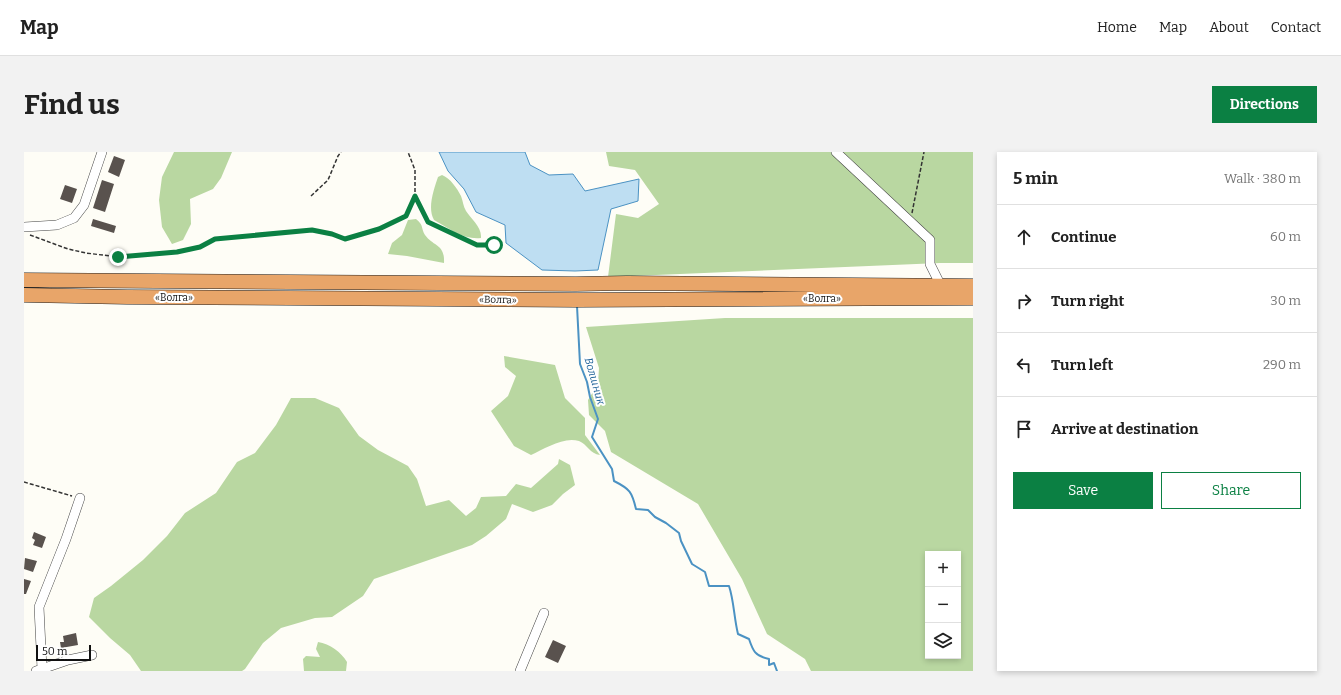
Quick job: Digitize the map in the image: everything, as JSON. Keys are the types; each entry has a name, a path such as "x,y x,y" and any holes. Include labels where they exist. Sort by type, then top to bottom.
{"highway":[{"name":"«Волга»","path":"24,280 973,286"},
{"name":"«Волга»","path":"24,295 569,300 973,298"}],"street":[{"path":"27,231 57,225 74,218 84,206 102,152"},
{"path":"836,152 930,240 930,264 941,286"},
{"path":"80,498 66,539 39,607 39,670 68,660 92,655"},
{"path":"520,671 544,613"}],"path":[{"path":"311,196 328,180 340,152"},
{"path":"27,231 68,249 118,257 177,252 200,247 215,239 312,230 332,234 345,239 379,229 406,216 415,196 415,170 408,152"},
{"path":"910,221 924,152"},
{"path":"415,196 428,222 477,245 494,245"},
{"path":"24,482 80,498"}],"green space":[{"path":"174,152 232,152 221,178 213,189 190,199 191,224 183,240 172,244 162,227 159,200 162,177"},
{"path":"606,152 973,152 973,263 940,263 608,277 616,214 638,218 659,204 635,170 609,166"},
{"path":"442,175 450,181 461,196 466,211 480,230 481,238 462,235 434,220 431,210 432,198 438,177"},
{"path":"416,219 419,221 428,239 438,246 443,252 444,263 388,254 392,243 402,235 408,220"},
{"path":"725,318 973,318 973,671 811,671 805,659 767,634 742,579 698,504 611,452 605,431 589,415 588,400 598,384 599,368 586,327"},
{"path":"504,356 555,365 565,398 585,418 585,435 600,455 594,453 582,442 573,440 567,440 554,444 531,455 514,446 491,411 508,396 516,376 505,367"},
{"path":"291,398 315,398 339,408 359,436 378,450 408,466 417,479 426,506 449,500 466,516 476,508 481,497 506,496 516,484 531,488 558,464 559,459 570,465 575,485 552,505 533,512 512,504 506,519 486,536 472,545 374,579 363,596 332,617 315,618 281,628 263,643 242,671 141,671 130,655 89,617 94,598 143,560 167,536 185,513 216,493 237,462 255,453 276,425"},
{"path":"318,642 335,649 342,655 347,662 346,671 304,671 303,659 306,656 320,657 316,649"}],"water":[{"path":"439,152 525,152 530,165 549,175 573,174 585,191 639,179 638,201 611,209 598,270 542,270 506,243 505,225 476,212 464,189 448,171"}],"building":[{"path":"114,156 125,160 119,177 108,172"},
{"path":"102,180 114,184 105,212 93,208"},
{"path":"65,185 77,189 72,203 60,199"},
{"path":"93,219 116,226 114,233 91,226"},
{"path":"34,532 46,537 42,548 33,545 35,540 32,538"},
{"path":"25,558 37,561 33,572 24,569"},
{"path":"24,579 31,581 26,594 24,594"},
{"path":"76,633 78,645 61,648 60,642 64,642 63,636"},
{"path":"553,640 566,646 558,663 545,657"}],"waterway":[{"name":"Волшник","path":"577,306 580,364 598,419 592,437 612,469 614,481 624,486 630,492 636,509 648,510 655,517 679,533 681,541 692,564 705,572 709,586 729,586 738,634 749,639 755,652 758,655 769,659 769,665 774,663 777,671"}],"route":[{"path":"118,257 177,252 200,247 215,239 312,230 332,234 345,239 379,229 406,216 415,196 428,222 477,245 494,245"}]}
